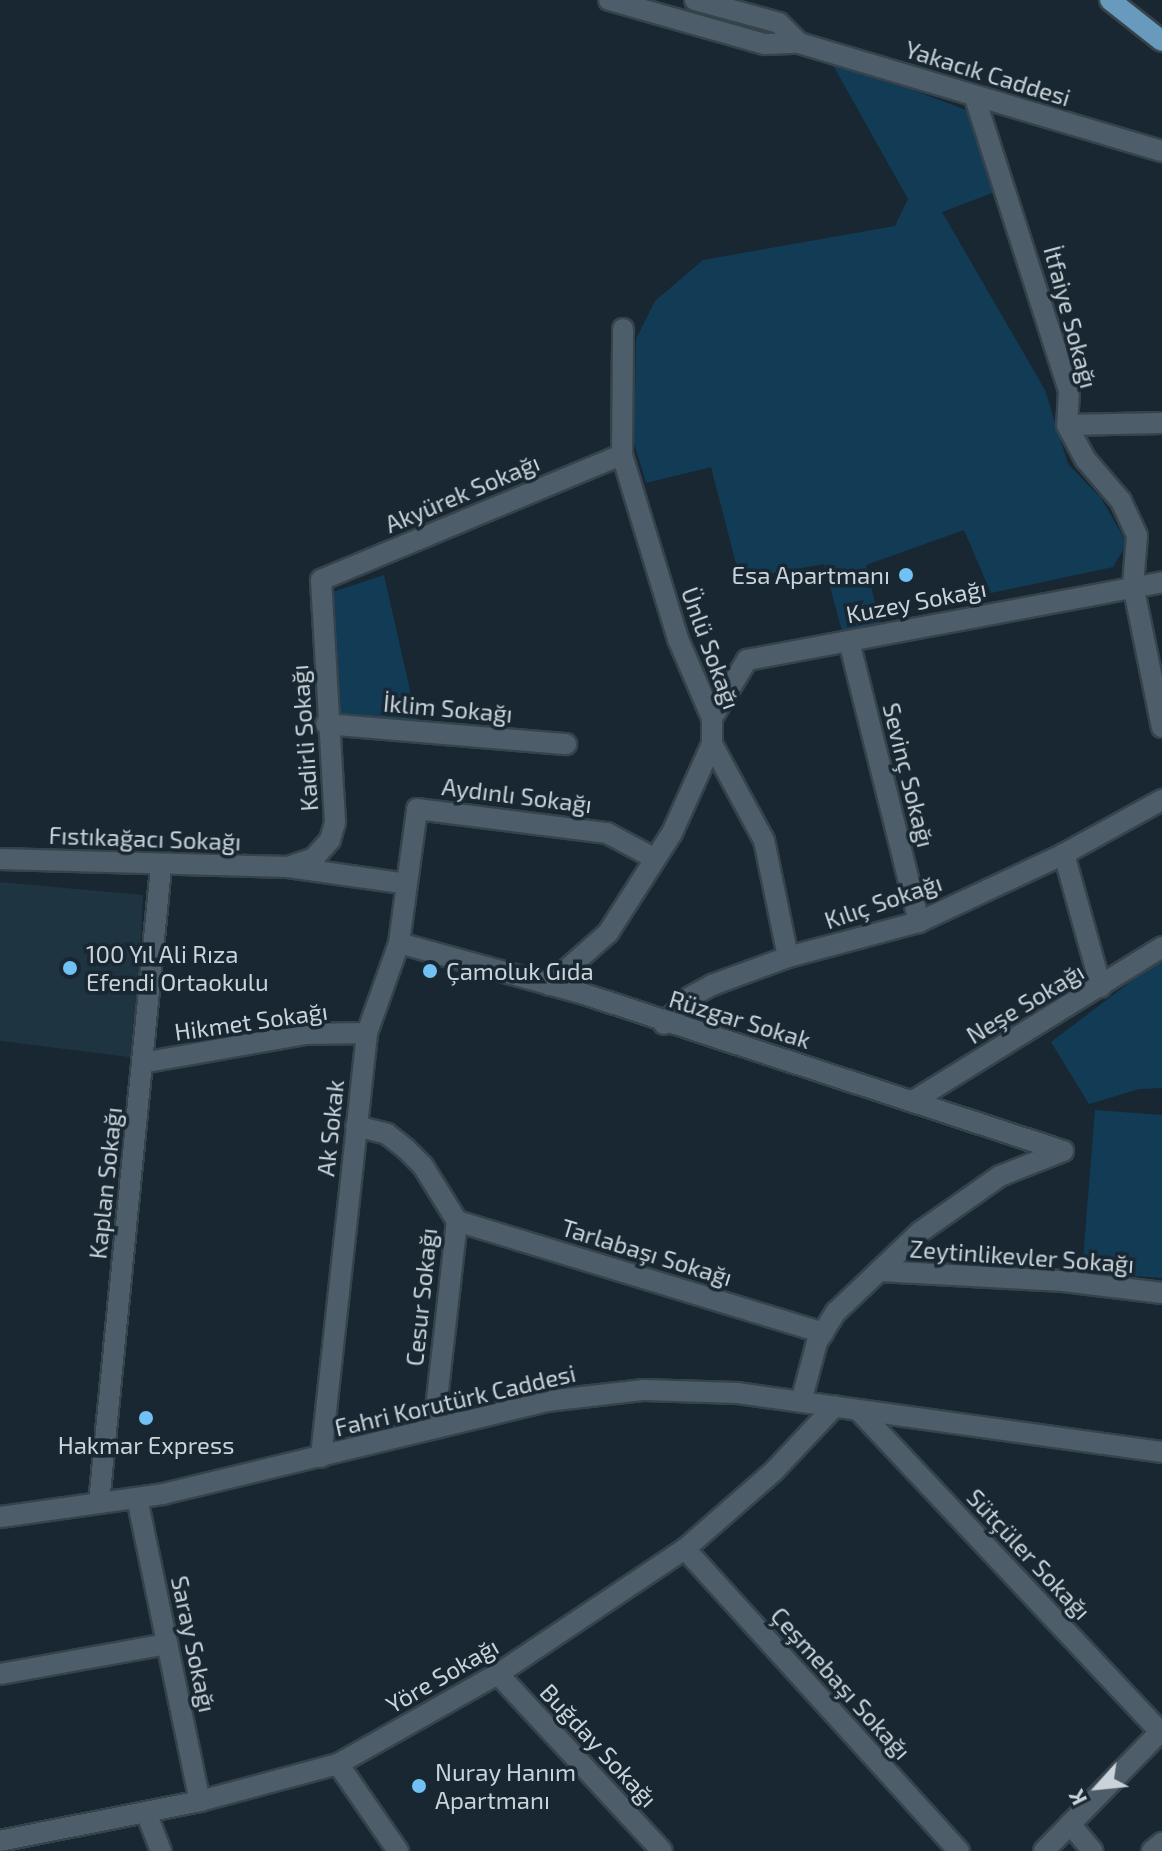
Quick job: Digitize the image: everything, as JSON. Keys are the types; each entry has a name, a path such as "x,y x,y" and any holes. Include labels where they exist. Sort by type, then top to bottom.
{"main road":[{"path":"1110,0 1162,41"}],"street":[{"name":"Yakacık Caddesi","path":"609,0 765,44 799,43 975,98 1162,151"},
{"name":"Yakacık Caddesi","path":"695,0 779,23 799,43"},
{"name":"İtfaiye Sokağı","path":"975,98 1069,390 1067,425 1086,460 1121,501 1137,536 1133,585 1162,727"},
{"name":"Ünlü Sokağı","path":"549,985 608,933 652,857 672,833 712,744 712,718 678,639 622,455 623,329"},
{"path":"1067,425 1162,423"},
{"name":"Akyürek Sokağı","path":"321,580 622,455"},
{"name":"Kadirli Sokağı","path":"288,867 314,858 330,840 335,822 326,724 321,580"},
{"name":"Kuzey Sokağı","path":"712,718 747,660 1133,585 1162,582"},
{"name":"Sevinç Sokağı","path":"849,641 919,922"},
{"name":"İklim Sokağı","path":"326,724 566,744"},
{"path":"712,744 764,840 788,957"},
{"name":"Kılıç Sokağı","path":"664,1024 690,997 712,985 788,957 919,922 1064,854 1162,800"},
{"name":"Aydınlı Sokağı","path":"417,809 607,833 652,857"},
{"name":"Ak Sokak","path":"321,1457 367,1033 399,943 417,809"},
{"path":"1064,854 1101,987"},
{"name":"Fıstıkağacı Sokağı","path":"0,859 161,867 288,867 407,884"},
{"name":"Kaplan Sokağı","path":"99,1503 161,867"},
{"name":"Rüzgar Sokak","path":"399,943 549,985 1063,1151 1000,1176 920,1232 879,1271"},
{"name":"Neşe Sokağı","path":"913,1101 1162,947"},
{"name":"Hikmet Sokağı","path":"142,1063 304,1034 367,1033"},
{"name":"Cesur Sokağı","path":"356,1126 387,1134 405,1148 423,1166 457,1221 434,1426"},
{"name":"Tarlabaşı Sokağı","path":"457,1221 823,1333"},
{"path":"801,1402 823,1333 836,1312 879,1271"},
{"name":"Zeytinlikevler Sokağı","path":"879,1271 1063,1281 1162,1293"},
{"name":"Fahri Korutürk Caddesi","path":"0,1517 137,1498 321,1457 434,1426 547,1401 644,1390 835,1406 860,1412 1162,1452"},
{"name":"Yöre Sokağı","path":"0,1841 200,1801 338,1764 498,1674 685,1549 774,1471 835,1406"},
{"name":"Sütçüler Sokağı","path":"860,1412 1161,1731"},
{"name":"Saray Sokağı","path":"137,1498 200,1801"},
{"name":"Çeşmebaşı Sokağı","path":"685,1549 959,1851"},
{"path":"0,1674 167,1644"},
{"name":"Buğday Sokağı","path":"498,1674 662,1851"},
{"path":"1044,1851 1161,1731"},
{"path":"338,1764 398,1851"},
{"path":"146,1812 161,1851"},
{"path":"1070,1824 1093,1851"},
{"path":"1152,1851 1162,1843"}],"shaded area":[{"path":"829,58 971,112 1000,190 942,212 1045,390 1068,464 1101,498 1127,543 1113,567 991,593 964,530 866,565 880,623 842,631 824,564 740,579 711,467 646,483 634,443 636,339 655,301 703,260 895,226 908,199"},
{"path":"384,575 418,726 339,724 333,592"},
{"name":"100 Yıl Ali Rıza Efendi Ortaokulu","path":"0,882 143,895 136,1058 0,1041"},
{"path":"1162,958 1162,1088 1139,1089 1089,1104 1051,1042"},
{"path":"1095,1110 1162,1115 1162,1278 1082,1272"}],"place":[{"name":"Esa Apartmanı","path":"906,575"},
{"name":"100 Yıl Ali Rıza Efendi Ortaokulu","path":"70,968"},
{"name":"Çamoluk Gıda","path":"430,971"},
{"name":"Hakmar Express","path":"146,1418"},
{"name":"Nuray Hanım Apartmanı","path":"419,1786"}]}
